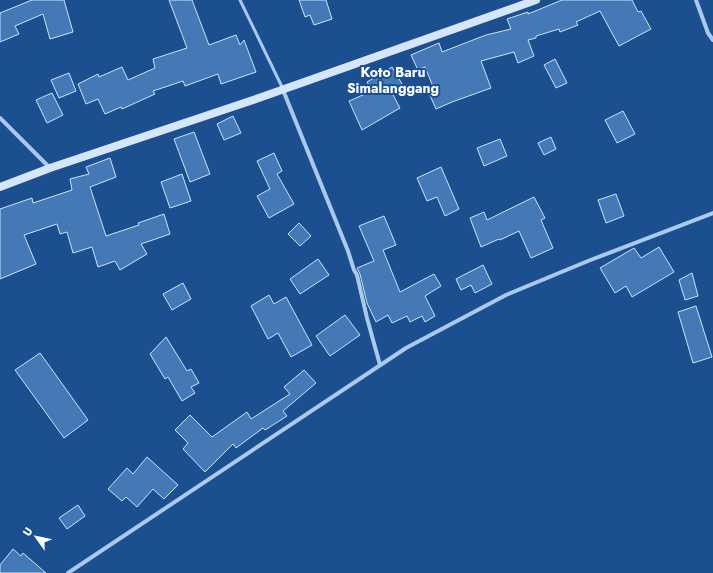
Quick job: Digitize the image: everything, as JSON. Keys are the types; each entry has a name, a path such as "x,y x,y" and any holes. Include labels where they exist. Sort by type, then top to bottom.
{"main road":[{"path":"0,186 536,0"}],"street":[{"path":"696,0 708,33 713,40"},
{"path":"283,89 357,275 380,365"},
{"path":"0,118 50,168"},
{"path":"68,573 406,348 506,295 713,213"}],"lane":[{"path":"240,0 283,89"}],"building":[{"path":"32,0 64,0 73,32 50,39 43,14 15,26 19,34 0,42 0,13"},
{"path":"169,0 192,0 209,45 236,35 240,45 244,40 256,72 221,84 218,74 185,86 183,81 153,91 155,94 122,109 121,107 105,114 98,99 86,104 78,84 98,74 99,77 122,67 128,80 155,68 153,59 187,48"},
{"path":"299,0 326,0 332,19 314,25 310,15 305,17"},
{"path":"562,0 632,0 638,12 641,11 651,29 619,46 600,11 576,22 578,25 560,32 559,29 528,40 534,56 518,63 514,52 481,61 491,88 436,109 428,91 434,89 425,67 418,70 411,55 439,43 442,52 486,35 511,29 507,19 528,12 528,14"},
{"path":"555,59 567,83 556,88 544,65"},
{"path":"392,67 402,84 391,91 400,108 362,130 349,101 372,91 367,82"},
{"path":"69,73 76,91 59,98 51,80"},
{"path":"52,93 63,115 47,123 36,100"},
{"path":"623,111 635,134 617,143 605,120"},
{"path":"233,116 241,133 224,140 217,124"},
{"path":"194,132 210,174 190,182 174,139"},
{"path":"551,137 556,149 544,155 538,143"},
{"path":"500,139 507,156 484,166 477,148"},
{"path":"274,153 282,171 277,174 294,204 269,218 257,196 270,189 257,161"},
{"path":"110,158 116,177 90,187 106,236 139,225 138,223 164,214 170,234 141,244 147,254 120,270 115,261 98,267 92,247 73,253 67,232 60,234 57,224 24,235 36,264 0,279 0,209 32,198 33,203 72,190 70,179 89,174 86,167"},
{"path":"441,167 459,209 445,216 437,197 427,201 417,178"},
{"path":"182,174 191,201 170,208 161,182"},
{"path":"616,194 624,216 606,223 598,200"},
{"path":"534,197 545,218 541,220 553,248 531,258 519,231 481,247 470,218 484,212 487,220"},
{"path":"384,216 396,245 383,250 400,292 434,274 441,286 425,296 435,316 425,322 422,316 410,322 407,316 392,323 388,315 376,322 367,303 360,274 357,268 374,261 359,226"},
{"path":"299,223 311,236 300,246 288,234"},
{"path":"659,247 674,272 632,297 626,286 615,293 600,268 634,248 641,258"},
{"path":"318,259 329,275 300,294 290,279"},
{"path":"483,265 492,284 475,293 471,285 461,290 456,279"},
{"path":"692,273 698,296 685,300 679,280"},
{"path":"183,283 191,299 172,310 163,294"},
{"path":"269,295 274,304 286,297 312,345 291,357 278,333 268,339 251,306"},
{"path":"696,306 712,357 693,363 678,312"},
{"path":"345,315 360,335 330,356 316,336"},
{"path":"166,337 187,371 191,369 199,383 191,387 195,393 182,401 168,377 165,379 150,354"},
{"path":"40,353 88,420 64,438 15,370"},
{"path":"304,370 316,383 283,411 287,416 265,430 263,428 236,448 233,444 205,472 183,449 188,443 175,430 190,415 212,437 247,412 251,419 290,394 284,387"},
{"path":"147,457 178,485 164,499 153,489 137,507 126,497 122,501 108,489 127,468 133,474"},
{"path":"78,505 85,516 67,529 59,518"},
{"path":"13,549 21,556 23,553 46,573 0,573 0,565"}],"district":[{"name":"Koto Baru Simalanggang","path":"393,80"}]}
